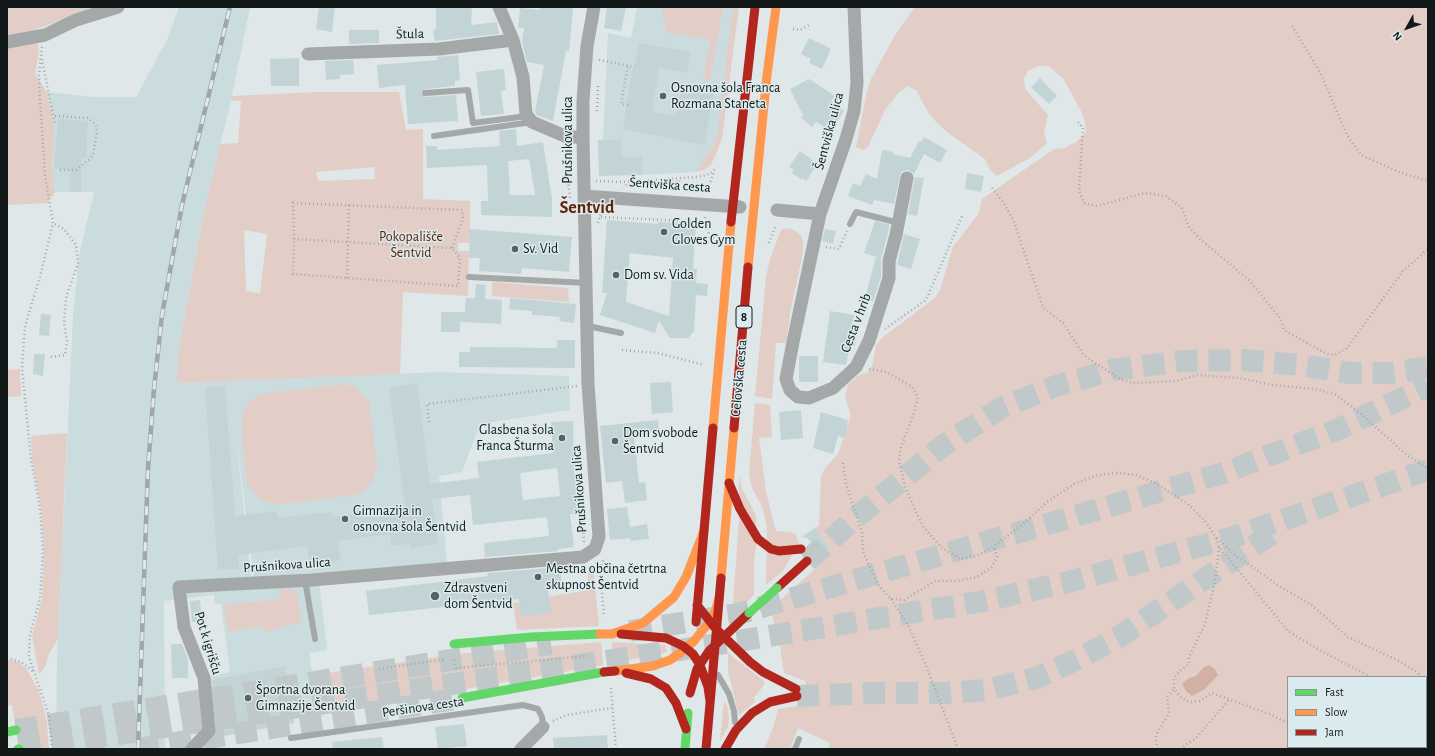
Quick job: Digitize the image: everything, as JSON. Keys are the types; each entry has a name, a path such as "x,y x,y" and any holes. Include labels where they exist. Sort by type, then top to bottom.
{"main road":[{"name":"Celovška cesta","path":"694,641 733,206 755,7"},
{"name":"Celovška cesta","path":"706,749 754,208 766,82 776,7"},
{"path":"729,483 740,509 758,539 771,548 786,551 801,549"},
{"path":"612,634 643,623 669,602 686,577 704,531"},
{"path":"690,693 700,665 715,644 808,561"},
{"path":"685,749 690,693 690,651 694,641 710,621 719,598"},
{"path":"697,605 716,629 743,656 792,692 756,710 733,734 725,749"},
{"path":"454,644 531,637 600,634 666,638 677,641 690,651 700,665 706,682 710,701"},
{"path":"462,698 604,672 660,664 690,651"},
{"path":"615,671 652,679 666,688 676,703 686,729"}],"street":[{"path":"7,42 45,35 76,20 118,7"},
{"path":"499,7 513,40 523,76 530,119 568,138 583,137"},
{"name":"Prušnikova ulica","path":"179,587 305,580 582,557 591,553 595,548 599,536 588,384 583,137 583,101 587,54 594,7"},
{"name":"Šentviška ulica","path":"820,214 854,111 857,75 854,7"},
{"name":"Štula","path":"308,54 439,49 513,40"},
{"name":"Cesta v hrib","path":"820,214 786,379 790,390 798,397 809,398 833,388 856,367 869,341 889,278 889,261 899,223 907,178"},
{"name":"Šentviška cesta","path":"584,196 754,208"},
{"path":"777,210 820,214"},
{"name":"Pot k igrišču","path":"179,587 184,627 204,678 209,731 192,749"},
{"path":"521,749 543,728"}],"lane":[{"path":"425,93 468,90 472,123 530,119"},
{"path":"434,136 530,119"},
{"path":"850,224 856,212 899,223"},
{"path":"469,277 587,283"},
{"path":"588,326 622,333"},
{"path":"305,580 316,639"},
{"path":"713,667 729,694 734,712 733,734"},
{"name":"Peršinova cesta","path":"291,738 522,705 538,709 542,717 543,728"},
{"path":"795,749 799,739"}],"path":[{"path":"793,30 800,30 811,24"},
{"path":"1292,26 1320,72 1347,135 1361,155 1399,172 1428,181"},
{"path":"45,35 41,52 39,93 45,176 53,223 40,277 25,326 22,352 24,396 31,459 40,508 43,550 40,599 29,646 29,657 49,716 52,749"},
{"path":"41,52 55,116 55,125"},
{"path":"599,67 600,53"},
{"path":"599,60 635,67"},
{"path":"628,65 621,104 628,105"},
{"path":"596,115 598,81"},
{"path":"55,116 88,118 96,125 97,132 93,155 90,160 76,170 57,170"},
{"path":"1078,122 1084,128 1079,190 1084,203 1097,206 1145,193 1166,196 1182,208 1189,228 1249,280 1280,318 1284,330 1328,354 1335,355 1347,348 1403,271 1428,249"},
{"path":"566,148 565,157 571,201"},
{"name":"Šentviška cesta","path":"595,174 595,181 622,182 698,177 710,174 716,168 707,189"},
{"path":"992,188 1004,203 1014,222 1042,307 1064,324 1083,354 1095,363 1120,379 1133,383 1176,381 1197,375 1240,378 1272,386 1315,389 1335,394 1361,414 1408,456 1428,468"},
{"path":"294,239 452,248 460,258 458,286 293,274 293,203 349,204 462,210 463,218 452,248"},
{"path":"347,278 349,204"},
{"path":"869,341 926,300 963,214"},
{"path":"601,217 704,222"},
{"path":"705,217 704,222 710,237"},
{"path":"51,357 65,355 68,341 64,322 66,298 78,263 76,244 64,229 53,223"},
{"path":"813,245 839,249 850,224"},
{"path":"769,243 776,225"},
{"path":"622,350 658,353 702,364"},
{"path":"856,367 886,372 911,386 918,397 914,413 901,447 899,460 905,487 922,525 941,548 960,559 977,556 994,546 1022,525 1047,502 1074,484 1098,475 1118,473 1136,475 1155,483 1188,504 1205,521 1215,536 1234,554 1279,586 1313,606 1348,637 1397,660 1417,672 1420,676"},
{"path":"429,422 427,404 588,384"},
{"path":"843,463 846,484 862,532 863,552 880,586 891,599 908,625 958,749"},
{"path":"1215,536 1219,547 1288,631 1323,652 1369,676"},
{"path":"891,599 904,600 936,581 955,581 977,577 992,567 997,557 994,546"},
{"path":"1219,547 1215,582 1205,624 1189,656 1190,664 1180,670 1174,678 1174,689 1181,698 1190,702 1200,701 1212,693 1272,715 1287,722"},
{"path":"591,553 600,569 603,604"},
{"path":"379,669 454,657 456,668 591,656"},
{"path":"7,658 21,662 33,672"},
{"path":"1157,749 1156,735 1169,713 1167,697 1174,689"},
{"path":"1180,749 1196,738 1229,700"},
{"path":"543,728 567,715 612,708 616,749"}],"shaded area":[{"path":"179,7 250,7 232,96 204,213 179,347 178,383 438,372 569,376 570,410 480,424 462,472 439,476 447,563 318,574 327,647 326,650 309,653 318,711 293,715 294,723 212,738 204,678 230,672 221,604 215,604 214,595 164,601 165,749 56,749 57,662 73,314 79,255 94,192 55,192 52,174 54,127 47,92 93,97 136,97 167,40","holes":["235,426 254,579 253,596"]},
{"name":"Osnovna šola Franca Rozmana Staneta","path":"637,7 734,7 717,136 713,146 696,172 642,175 642,157 622,157 617,139 603,140 608,33 631,38"},
{"path":"1209,665 1215,669 1218,675 1205,689 1192,696 1186,691 1182,684 1189,678 1196,676 1204,667"}],"green space":[{"path":"7,7 101,7 7,39"},
{"path":"662,7 723,7 710,81 703,79 710,40 666,32"},
{"path":"733,7 739,7 722,138 710,166 704,170 696,172 713,146 717,136"},
{"path":"915,7 1428,7 1428,749 828,749 830,743 798,728 790,749 764,749 773,728 778,709 797,706 816,707 808,682 784,673 780,646 771,611 775,606 775,603 815,569 816,570 830,548 815,528 819,526 821,476 825,468 838,454 851,416 845,397 848,384 859,375 867,373 872,366 876,345 883,337 935,298 940,290 953,247 979,213 982,199 1054,149 1064,148 1076,142 1086,132 1085,122 1081,111 1064,80 1049,66 1039,66 1028,71 1024,79 1025,89 1048,115 1044,132 1047,143 1030,158 997,176 991,171 985,159 947,132 936,122 928,112 916,90 908,86 899,92 885,110 868,147 863,150 856,147 867,91 871,79 895,35"},
{"path":"34,41 38,44 39,52 35,74 47,92 54,127 52,174 55,192 48,203 7,205 7,48"},
{"name":"Pokopališče Šentvid","path":"318,92 399,92 406,130 423,129 423,199 470,201 470,243 458,243 458,251 469,251 468,296 403,292 400,374 177,383 179,347 204,213 220,144 238,143 241,101 231,100 232,96","holes":["374,167 375,179 318,181 316,172","244,230 267,234 260,293 246,291"]},
{"path":"681,180 678,191 624,186 624,184"},
{"path":"790,228 800,234 803,240 803,253 791,309 786,343 776,343 772,399 755,396 766,277 770,259 780,232 783,229"},
{"path":"492,282 568,288 569,302 492,296"},
{"path":"20,369 21,396 7,397 7,370"},
{"path":"342,384 356,387 369,402 377,468 372,481 365,490 355,495 283,504 273,504 260,499 247,482 243,450 242,416 248,403 258,395"},
{"path":"755,403 770,405 772,437 759,438 766,492 776,531 795,533 799,543 783,571 766,585 767,527 763,509 752,488 749,474"},
{"path":"67,433 58,639 49,654 45,667 39,674 32,636 42,599 44,550 41,508 32,459 31,436"},
{"path":"739,474 742,489 756,515 757,541 754,561 754,595 732,616 739,521"},
{"path":"593,565 599,626 517,630 513,603 588,590 588,566"},
{"path":"279,588 296,591 302,620 298,623 265,632 263,626 228,632 224,605 280,599"},
{"path":"601,642 603,665 460,690 320,711 315,675 456,654"},
{"path":"612,642 665,645 667,652 614,663"},
{"path":"728,653 764,681 764,685 754,698 755,702 739,715 728,672"},
{"path":"7,659 18,662 26,668 39,691 47,722 49,749 19,749 12,705 7,706"},
{"path":"724,701 728,708 729,720 728,727 720,741"}],"building":[{"path":"319,7 335,7 332,32 316,29"},
{"path":"540,7 573,8 569,51 566,51 553,121 537,115 535,112 544,65 527,62 522,42 524,28 518,28 520,8 540,10"},
{"path":"607,7 626,7 621,31 604,28"},
{"path":"436,8 472,8 471,25 497,22 499,34 435,41 433,29 436,29"},
{"path":"349,30 379,30 379,43 349,44"},
{"path":"809,38 831,49 822,69 809,63 811,59 801,54"},
{"path":"639,43 691,52 687,73 659,68 652,112 676,116 682,84 714,90 705,145 623,129 632,69 634,69"},
{"path":"458,55 460,80 455,81 455,86 425,89 421,93 425,97 456,95 458,121 408,124 405,85 379,88 377,65 437,60 437,57"},
{"path":"299,58 299,86 271,86 270,59"},
{"path":"353,60 354,74 340,75 340,79 326,80 325,61"},
{"path":"504,69 506,90 501,91 504,114 481,116 476,72"},
{"path":"1040,78 1057,96 1049,104 1031,87"},
{"path":"809,79 835,96 831,101 844,111 831,131 816,122 812,127 801,117 803,115 790,89"},
{"path":"58,119 88,121 86,158 81,158 81,192 70,192 70,170 54,169"},
{"path":"516,129 517,146 543,142 552,199 552,217 481,215 481,201 488,201 487,165 427,168 426,146 437,146 437,150 500,146 499,131","holes":["529,159 535,195 510,195 508,161"]},
{"path":"924,137 947,150 940,163 924,154 914,174 908,170 901,172 894,204 874,200 872,205 848,196 853,183 860,186 866,174 877,179 882,150 894,152 893,154 910,158 919,141 921,142"},
{"path":"621,139 622,157 642,157 642,175 599,176 598,140"},
{"path":"800,151 818,164 806,181 792,173 794,170 789,167"},
{"path":"967,173 984,176 981,192 965,189"},
{"path":"915,177 924,178 917,216 908,214"},
{"path":"607,220 658,224 658,222 696,224 693,269 697,269 696,283 708,284 707,296 696,295 694,331 688,338 670,338 659,321 655,333 600,315 607,293 602,293","holes":["630,253 673,258 669,316 626,302"]},
{"path":"875,221 890,225 881,259 881,277 873,301 865,298 876,257 864,253"},
{"name":"Sv. Vid","path":"470,229 572,237 569,272 522,268 521,274 479,271 480,258 469,258"},
{"path":"825,229 836,231 833,244 822,241"},
{"path":"904,234 920,239 911,269 897,265"},
{"path":"476,284 486,285 485,299 502,300 501,324 460,322 460,332 441,332 441,312 465,312 466,298 475,298"},
{"path":"510,298 576,304 574,323 559,321 560,317 532,315 532,311 509,309"},
{"path":"830,311 854,315 852,325 857,325 855,346 850,345 846,365 823,362"},
{"path":"41,314 51,315 49,336 39,335"},
{"path":"557,340 575,340 575,368 459,367 459,352 470,352 470,347 557,348"},
{"path":"34,354 45,354 43,376 33,374"},
{"path":"799,356 818,356 818,382 799,382"},
{"path":"671,382 673,412 652,414 650,383"},
{"path":"417,383 430,484 479,478 477,462 553,453 551,422 573,421 574,470 579,513 570,514 574,547 558,549 558,551 485,557 484,543 549,536 547,517 473,525 470,495 432,499 438,544 410,548 410,544 391,546 390,534 338,541 341,560 309,564 307,546 238,555 239,569 218,570 205,388 225,386 235,516 277,511 278,518 331,512 332,517 405,508 389,387","holes":["557,468 560,496 523,500 520,473"]},
{"path":"801,410 803,438 781,440 779,412"},
{"path":"821,412 848,420 845,438 838,436 833,454 813,448"},
{"path":"658,420 659,432 634,435 639,483 645,482 647,500 625,503 622,481 606,483 600,426"},
{"path":"627,507 630,527 647,524 649,539 630,541 630,538 610,540 607,509"},
{"path":"815,528 830,548 816,571 819,558 813,550 811,542 807,538 801,537"},
{"name":"Zdravstveni dom Šentvid","path":"560,567 562,588 548,590 551,613 521,616 519,599 369,615 366,591 488,576 487,573"},
{"path":"200,600 202,622 192,622 190,601"},
{"path":"171,644 182,644 188,659 188,678 172,678"},
{"name":"Športna dvorana Gimnazije Šentvid","path":"285,666 294,723 214,738 217,730 212,680"},
{"path":"806,682 808,682 816,707 803,706 809,699"},
{"path":"464,724 467,746 438,749 435,727"},
{"path":"607,735 608,749 554,749 553,738"},
{"path":"382,737 384,749 333,749 332,742"}],"tunnel":[{"path":"807,561 853,520 944,445 1001,408 1056,386 1112,370 1183,361 1244,360 1301,365 1350,373 1390,373 1428,367"},
{"path":"630,631 738,614 1223,473 1336,430 1428,386"},
{"path":"19,749 732,642 984,601 1068,582 1230,538 1428,470"},
{"path":"797,696 873,693 950,693 986,690 1036,678 1078,659 1117,638 1279,529"},
{"path":"16,730 551,644"},
{"path":"137,749 462,698"}],"railway":[{"path":"138,749 148,468 154,389 162,315 182,205 230,7"}],"traffic: fast":[{"path":"749,613 777,588"},
{"path":"454,644 531,637 600,634"},
{"path":"462,698 604,672"},
{"path":"685,749 688,713"},
{"path":"7,732 16,730"}],"traffic: slow":[{"path":"748,267 767,75 776,7"},
{"path":"713,428 731,222"},
{"path":"721,578 734,428"},
{"path":"612,634 643,623 674,597 686,577 704,531"},
{"path":"615,671 653,666 670,660 680,653 694,641 707,625 715,612 719,598"},
{"path":"600,634 612,634"}],"traffic: jam":[{"path":"731,222 755,7"},
{"path":"734,428 748,267"},
{"path":"696,622 713,428"},
{"path":"729,483 740,509 758,539 771,549 779,551 801,549"},
{"path":"777,588 807,561"},
{"path":"706,749 721,578"},
{"path":"697,605 716,629 750,662 763,672 796,689"},
{"path":"690,693 697,669 709,651 749,613"},
{"path":"621,634 666,638 683,646 693,654 700,665 708,687 710,701"},
{"path":"604,672 615,671"},
{"path":"626,673 651,679 666,688 676,703 686,729"},
{"path":"725,749 736,730 752,713 770,702 797,696"}],"place":[{"name":"Osnovna šola Franca Rozmana Staneta","path":"663,96"},
{"name":"Golden Gloves Gym","path":"664,232"},
{"name":"Sv. Vid","path":"515,249"},
{"name":"Dom sv. Vida","path":"616,275"},
{"name":"Glasbena šola Franca Šturma","path":"562,438"},
{"name":"Dom svobode Šentvid","path":"615,441"},
{"name":"Gimnazija in osnovna šola Šentvid","path":"345,519"},
{"name":"Mestna občina četrtna skupnost Šentvid","path":"538,577"},
{"name":"Zdravstveni dom Šentvid","path":"435,596"},
{"name":"Športna dvorana Gimnazije Šentvid","path":"248,698"}],"district":[{"name":"Šentvid","path":"587,208"}]}
